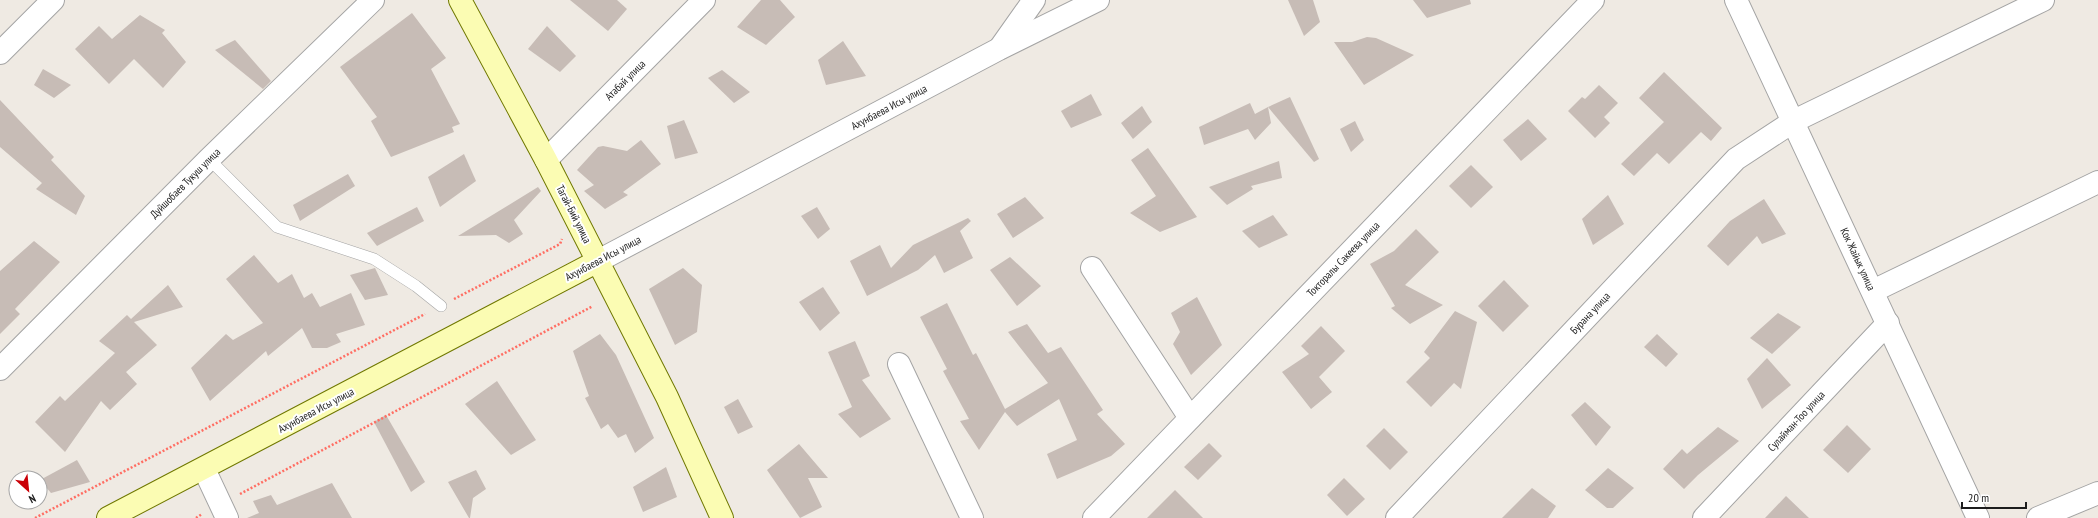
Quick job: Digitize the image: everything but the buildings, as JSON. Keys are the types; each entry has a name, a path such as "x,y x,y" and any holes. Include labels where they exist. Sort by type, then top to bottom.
{"street":[{"path":"0,53 54,0"},
{"name":"Дуйшобаев Тукуш улица","path":"0,369 209,159 373,0"},
{"name":"Тагай-Бий улица","path":"460,0 546,160 667,397 722,518"},
{"name":"Атабай улица","path":"546,160 704,0"},
{"path":"999,49 1034,0"},
{"name":"Ахунбаева Исы улица","path":"108,518 204,469 999,49 1098,0"},
{"name":"Токторалы Сакеева улица","path":"1094,518 1593,0"},
{"name":"Кок Жайык улица","path":"1736,0 1794,121 1978,518"},
{"name":"Бурана улица","path":"1397,518 1736,159 1794,121 2043,0"},
{"path":"1873,291 2098,182"},
{"path":"1092,268 1190,418"},
{"name":"Сулайман-Тоо улица","path":"1704,518 1888,323"},
{"path":"898,364 972,518"},
{"path":"204,469 224,511"},
{"path":"2038,518 2098,493"}],"lane":[{"path":"209,159 277,227 374,259 416,286 441,306"}],"path":[{"path":"35,518 560,244"},
{"path":"196,518 224,511 593,306"}]}
